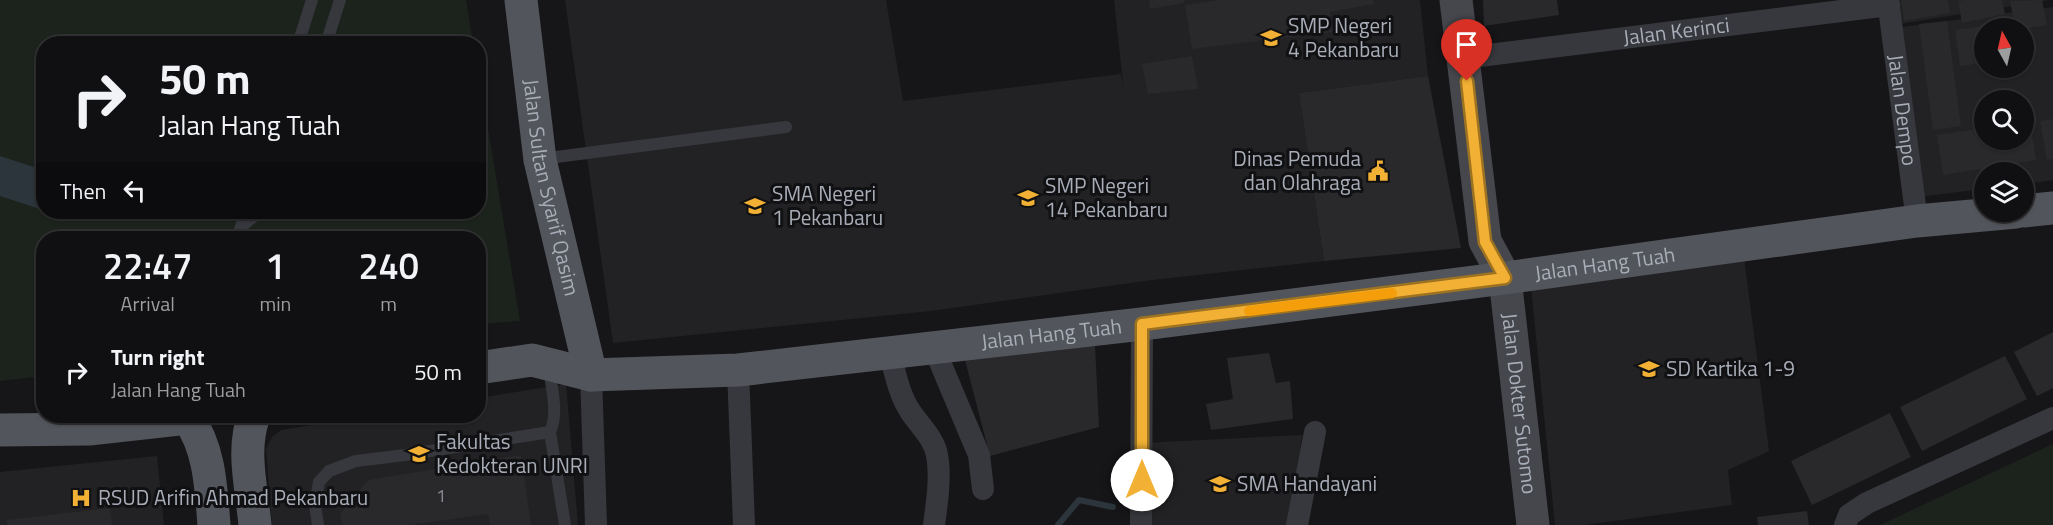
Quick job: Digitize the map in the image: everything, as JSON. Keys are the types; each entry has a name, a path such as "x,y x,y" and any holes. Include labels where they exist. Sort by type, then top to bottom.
{"main road":[{"name":"Jalan Sultan Syarif Qasim","path":"521,0 540,160 591,375"},
{"name":"Jalan Dokter Sutomo","path":"1456,0 1485,242 1505,278 1533,525"},
{"path":"2034,210 2053,208"},
{"name":"Jalan Hang Tuah","path":"486,367 532,360 591,375 738,370 1142,324 1505,278 1917,221 1974,216"},
{"path":"0,421 36,411"},
{"path":"0,430 89,429 138,423"},
{"path":"191,423 204,446 214,525"},
{"path":"203,423 225,426 237,423"},
{"path":"252,423 248,442 255,525"}],"street":[{"name":"Jalan Kerinci","path":"1464,58 1888,2"},
{"name":"Jalan Dempo","path":"1888,2 1917,221"},
{"path":"1141,525 1142,324"},
{"path":"934,348 979,455 983,489"},
{"path":"890,353 899,389 910,411 926,430 937,454 938,479 934,525"},
{"path":"738,370 744,525"},
{"path":"591,375 596,525"},
{"path":"1845,525 1849,515 1867,503 2053,418"},
{"path":"1297,525 1315,432"}],"lane":[{"path":"301,36 312,0"},
{"path":"329,36 340,0"},
{"path":"540,160 786,127"},
{"path":"241,231 252,219"},
{"path":"548,364 554,415 550,432 565,525"},
{"path":"318,525 315,505 320,482 329,471 356,461 550,432"}],"shaded area":[{"path":"0,0 466,0 472,36 36,36 36,219 486,219 486,117 520,321 486,323 486,231 36,231 36,377 0,381"},
{"path":"565,0 886,0 903,101 1121,74 1124,92 1114,0 1420,0 1428,76 1299,93 1324,261 1152,280 931,311 613,343"},
{"path":"1896,0 2049,0 1899,24"},
{"path":"2053,7 2053,180 2034,183 2034,162 1974,162 1974,190 1917,197 1894,28"},
{"path":"0,156 36,168 36,208 0,196"},
{"name":"SD Kartika 1-9","path":"1744,257 1769,451 1728,470 1732,505 1584,525 1555,525 1531,287"},
{"name":"Fakultas Kedokteran UNRI","path":"566,384 578,525 272,525 266,449 272,437 281,430 324,423 486,423 486,397"},
{"name":"SMA Handayani","path":"1302,435 1292,525 1144,525 1143,443"},
{"path":"2053,444 2053,525 1880,525"},
{"name":"RSUD Arifin Ahmad Pekanbaru","path":"157,456 164,525 0,525 0,472"}],"building":[{"path":"1149,0 1184,0 1184,3 1150,9"},
{"path":"1219,0 1373,0 1374,4 1330,12 1333,32 1192,49 1185,5"},
{"path":"1483,0 1557,0 1559,15 1484,26"},
{"path":"1901,0 1948,0 1950,13 1904,21"},
{"path":"2002,0 2005,14 1974,18 1974,20 1962,23 1958,1"},
{"path":"2042,0 2047,25 2034,27 2034,18 2013,18 2010,1"},
{"path":"1947,21 1961,126 1933,130 1919,24"},
{"path":"1974,28 1974,64 1960,66 1955,30"},
{"path":"1192,56 1198,89 1148,94 1142,64"},
{"name":"Dinas Pemuda dan Olahraga","path":"1428,76 1461,248 1324,261 1299,93"},
{"path":"2053,119 2053,159 2047,160 2040,121"},
{"path":"1974,129 1974,150 2034,150 2034,147 2036,160 1974,162 1974,170 1943,175 1937,135"},
{"path":"2053,332 2053,388 2037,396 2014,352"},
{"path":"1095,345 1099,427 990,456 965,360"},
{"path":"1269,353 1276,383 1290,381 1293,419 1211,430 1206,404 1233,399 1227,358"},
{"path":"2005,356 2027,399 1922,451 1900,407"},
{"path":"1890,413 1911,457 1812,505 1791,461"},
{"path":"521,455 531,525 490,525 488,514 410,525 342,525 340,513 368,480"},
{"path":"110,508 112,525 7,525 7,520"},
{"path":"1807,511 1809,525 1758,525 1757,517"}],"waterway":[{"path":"1058,525 1079,500 1113,507"}],"slow traffic":[{"path":"1249,311 1392,293"}],"place":[{"name":"SMP Negeri 4 Pekanbaru","path":"1271,38"},
{"name":"Dinas Pemuda dan Olahraga","path":"1378,171"},
{"name":"SMP Negeri 14 Pekanbaru","path":"1028,198"},
{"name":"SMA Negeri 1 Pekanbaru","path":"755,206"},
{"name":"SD Kartika 1-9","path":"1649,369"},
{"name":"Fakultas Kedokteran UNRI","path":"419,454"},
{"name":"SMA Handayani","path":"1220,484"},
{"name":"RSUD Arifin Ahmad Pekanbaru","path":"81,498"}],"route":[{"path":"1142,480 1142,324 1505,278 1485,242 1467,81"}]}
